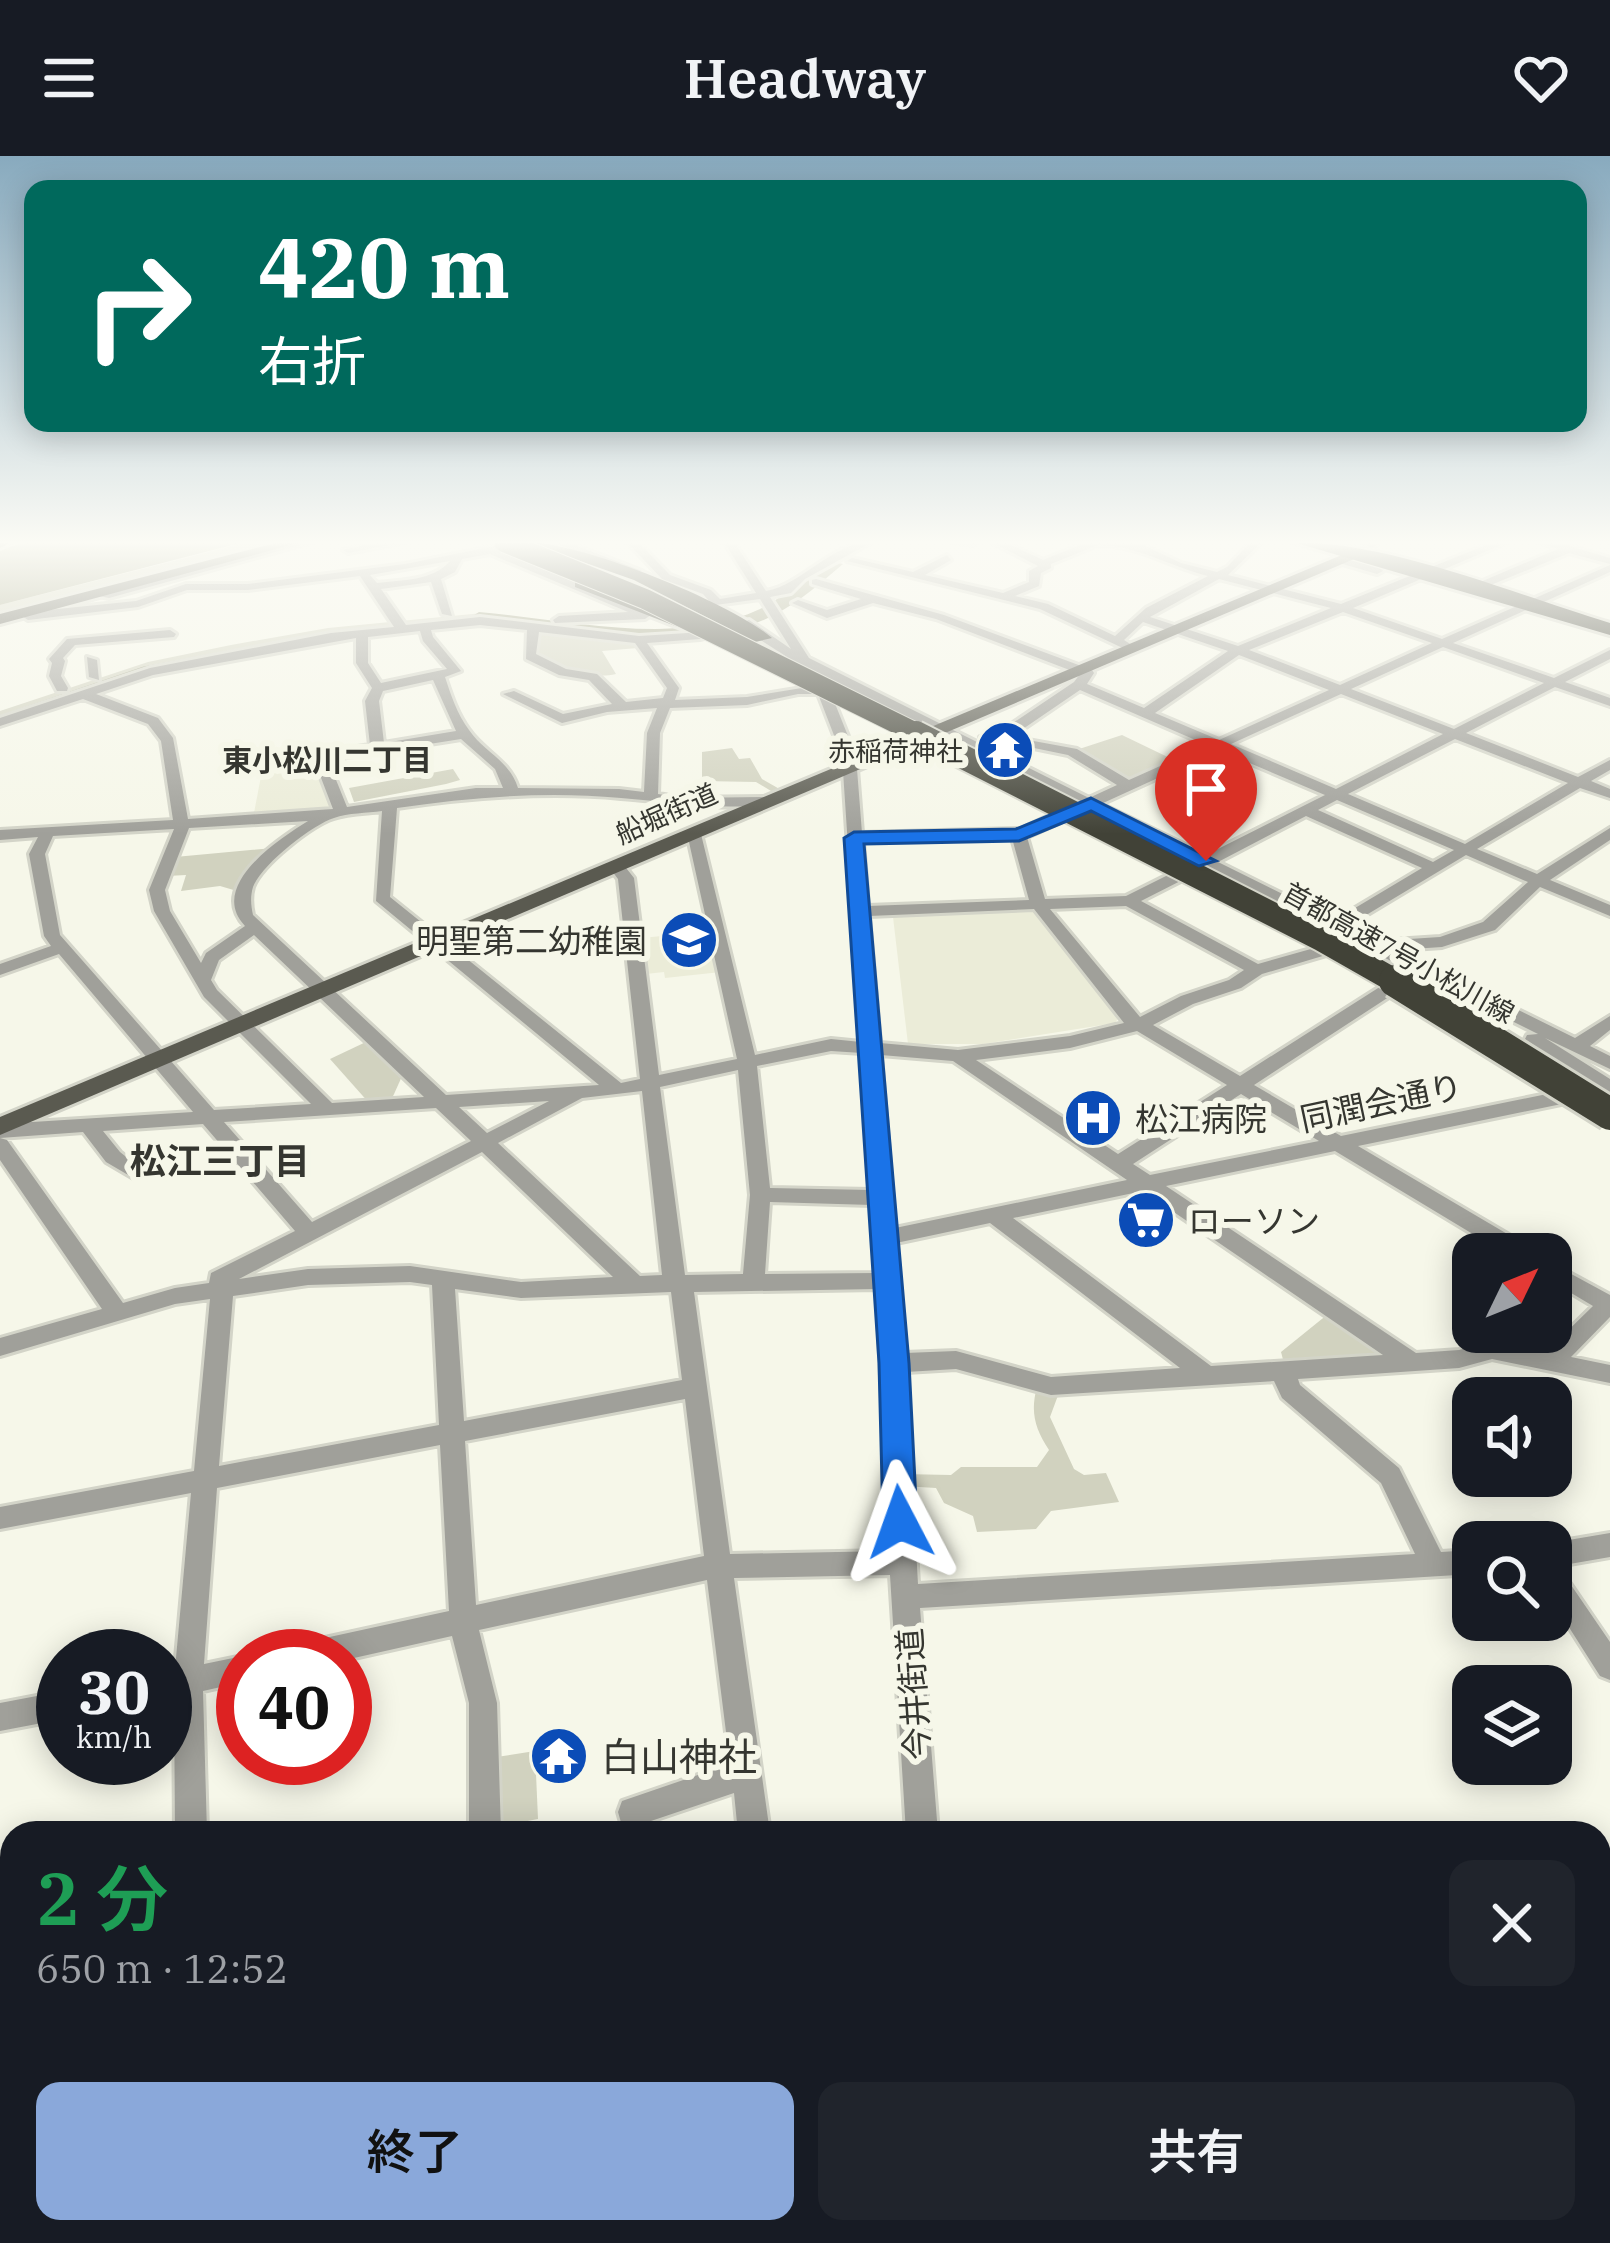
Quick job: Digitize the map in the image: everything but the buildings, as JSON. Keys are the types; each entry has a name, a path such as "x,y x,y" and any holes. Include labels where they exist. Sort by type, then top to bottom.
{"highway":[{"name":"首都高速7号小松川線","path":"710,639 1321,940 1456,1016 1610,1114"},
{"path":"747,639 780,668"},
{"name":"首都高速7号小松川線","path":"758,639 1332,934 1432,988 1610,1099"}],"main road":[{"name":"船堀街道","path":"0,1129 914,737 1079,676 1122,644 1137,639"}],"street":[{"path":"90,639 71,642 55,659 56,676 73,690 153,721 174,758 180,826 157,890 162,910 201,982 233,1020 245,1025 329,1111"},
{"path":"172,639 178,655"},
{"path":"0,722 95,677 261,639"},
{"path":"0,709 204,660 324,639"},
{"path":"362,639 362,663 378,688"},
{"path":"378,688 439,678 457,668 428,639"},
{"path":"532,639 530,656 563,672 593,677 622,706"},
{"path":"634,639 646,639"},
{"path":"755,639 1610,1063"},
{"path":"788,639 823,690"},
{"path":"993,639 1079,676 1147,712 1610,911"},
{"path":"1113,639 1122,644 1126,639"},
{"path":"1207,639 1610,794"},
{"path":"1147,712 1238,650 1264,639"},
{"path":"1433,639 1610,702"},
{"path":"854,838 1019,835 1451,639"},
{"path":"639,640 673,688 654,728 658,765 650,797"},
{"path":"859,911 1129,901 1610,654"},
{"path":"92,660 95,677"},
{"path":"1585,667 1610,676"},
{"path":"780,668 1392,987 1610,1127"},
{"path":"964,741 1012,730 1079,676"},
{"path":"439,678 464,734 503,770 511,781 511,792"},
{"path":"509,694 562,719 622,706 746,701 808,687 823,690"},
{"path":"377,746 372,701 378,688"},
{"name":"今井街道","path":"823,690 850,764 894,1363 921,1821"},
{"path":"333,814 320,757 464,734"},
{"path":"988,737 1072,752 1129,786"},
{"path":"1336,926 1610,764"},
{"path":"0,835 333,814 390,803 511,792 683,802 765,801"},
{"path":"390,803 382,898 617,1090"},
{"path":"1306,810 1432,867"},
{"path":"333,814 277,847 246,886 242,909 254,927 635,1284"},
{"path":"695,833 747,1062 760,1196 753,1282"},
{"path":"0,1129 90,1127 617,1090 831,1045 958,1056 1070,1042 1139,1025 1187,1000 1235,984 1256,970 1324,950 1442,941 1489,926 1539,880 1610,833"},
{"path":"47,835 37,854 52,936 308,1232"},
{"path":"1019,835 1038,904 1139,1025 1488,1233"},
{"path":"617,867 626,878 673,1276 679,1283 752,1821"},
{"path":"1129,901 1256,970"},
{"path":"201,982 212,957 254,927"},
{"path":"0,970 63,947"},
{"path":"1448,983 1610,1087"},
{"path":"1118,1164 1392,987"},
{"path":"1576,1047 1610,1021"},
{"path":"958,1056 1410,1361"},
{"name":"同潤会通り","path":"883,1238 1610,1087"},
{"path":"184,1629 204,1481 222,1288 219,1279 580,1093"},
{"path":"90,1127 113,1157 135,1172"},
{"path":"0,1145 118,1312"},
{"path":"760,1196 880,1198"},
{"path":"995,1216 1207,1376"},
{"path":"0,1347 222,1288 355,1274 443,1278 521,1290 886,1281"},
{"path":"443,1278 463,1622 483,1703 485,1821"},
{"path":"1552,1361 1609,1305 1572,1283"},
{"path":"894,1363 956,1360 1051,1386 1459,1359 1492,1350 1610,1374"},
{"path":"1282,1369 1290,1391 1390,1476 1434,1565"},
{"path":"0,1518 692,1388"},
{"path":"1572,1551 1610,1544"},
{"path":"372,1641 715,1566 903,1563"},
{"path":"906,1597 1452,1564"},
{"path":"1572,1608 1610,1667"},
{"path":"0,1717 36,1710"},
{"path":"636,1821 633,1812 745,1774"},
{"path":"187,1785 190,1821"}],"shaded area":[{"path":"263,639 340,639 220,655 0,721 0,711 148,662"},
{"path":"536,639 622,639 637,641 638,648 602,651 616,674 606,675 585,674 535,655"},
{"path":"1122,735 1178,762 1130,784 1073,751"},
{"path":"732,748 739,759 750,758 762,779 783,791 776,794 756,782 702,781 702,752"},
{"path":"316,756 338,811 253,818 263,766"},
{"path":"453,769 460,780 354,802 349,788"},
{"path":"273,848 237,891 220,886 181,891 186,875 167,876 175,857"},
{"path":"1036,911 1119,1017 1115,1023 983,1044 908,1044 893,917"},
{"path":"712,931 721,972 665,978 664,972 646,974 642,938"},
{"path":"368,1041 403,1074 390,1103 370,1104 330,1059"},
{"path":"1333,1310 1404,1360 1285,1367 1281,1352"},
{"path":"1037,1387 1060,1390 1050,1417 1074,1469 1084,1475 1106,1473 1119,1502 1051,1511 1036,1529 977,1532 973,1516 944,1503 936,1488 902,1486 902,1474 951,1475 961,1467 1037,1467 1049,1450 1035,1420"},
{"path":"535,1751 538,1819 492,1821 490,1758"}],"waterway":[{"path":"0,717 144,668 296,639"}],"place":[{"name":"赤稲荷神社","path":"1005,750"},
{"name":"明聖第二幼稚園","path":"689,940"},
{"name":"松江病院","path":"1093,1118"},
{"name":"ローソン","path":"1146,1220"},
{"name":"白山神社","path":"559,1756"}],"district":[{"name":"東小松川二丁目","path":"327,759"},
{"name":"松江三丁目","path":"220,1160"}],"route":[{"path":"900,1522 894,1363 854,838 1019,835 1091,803 1206,861"}]}
